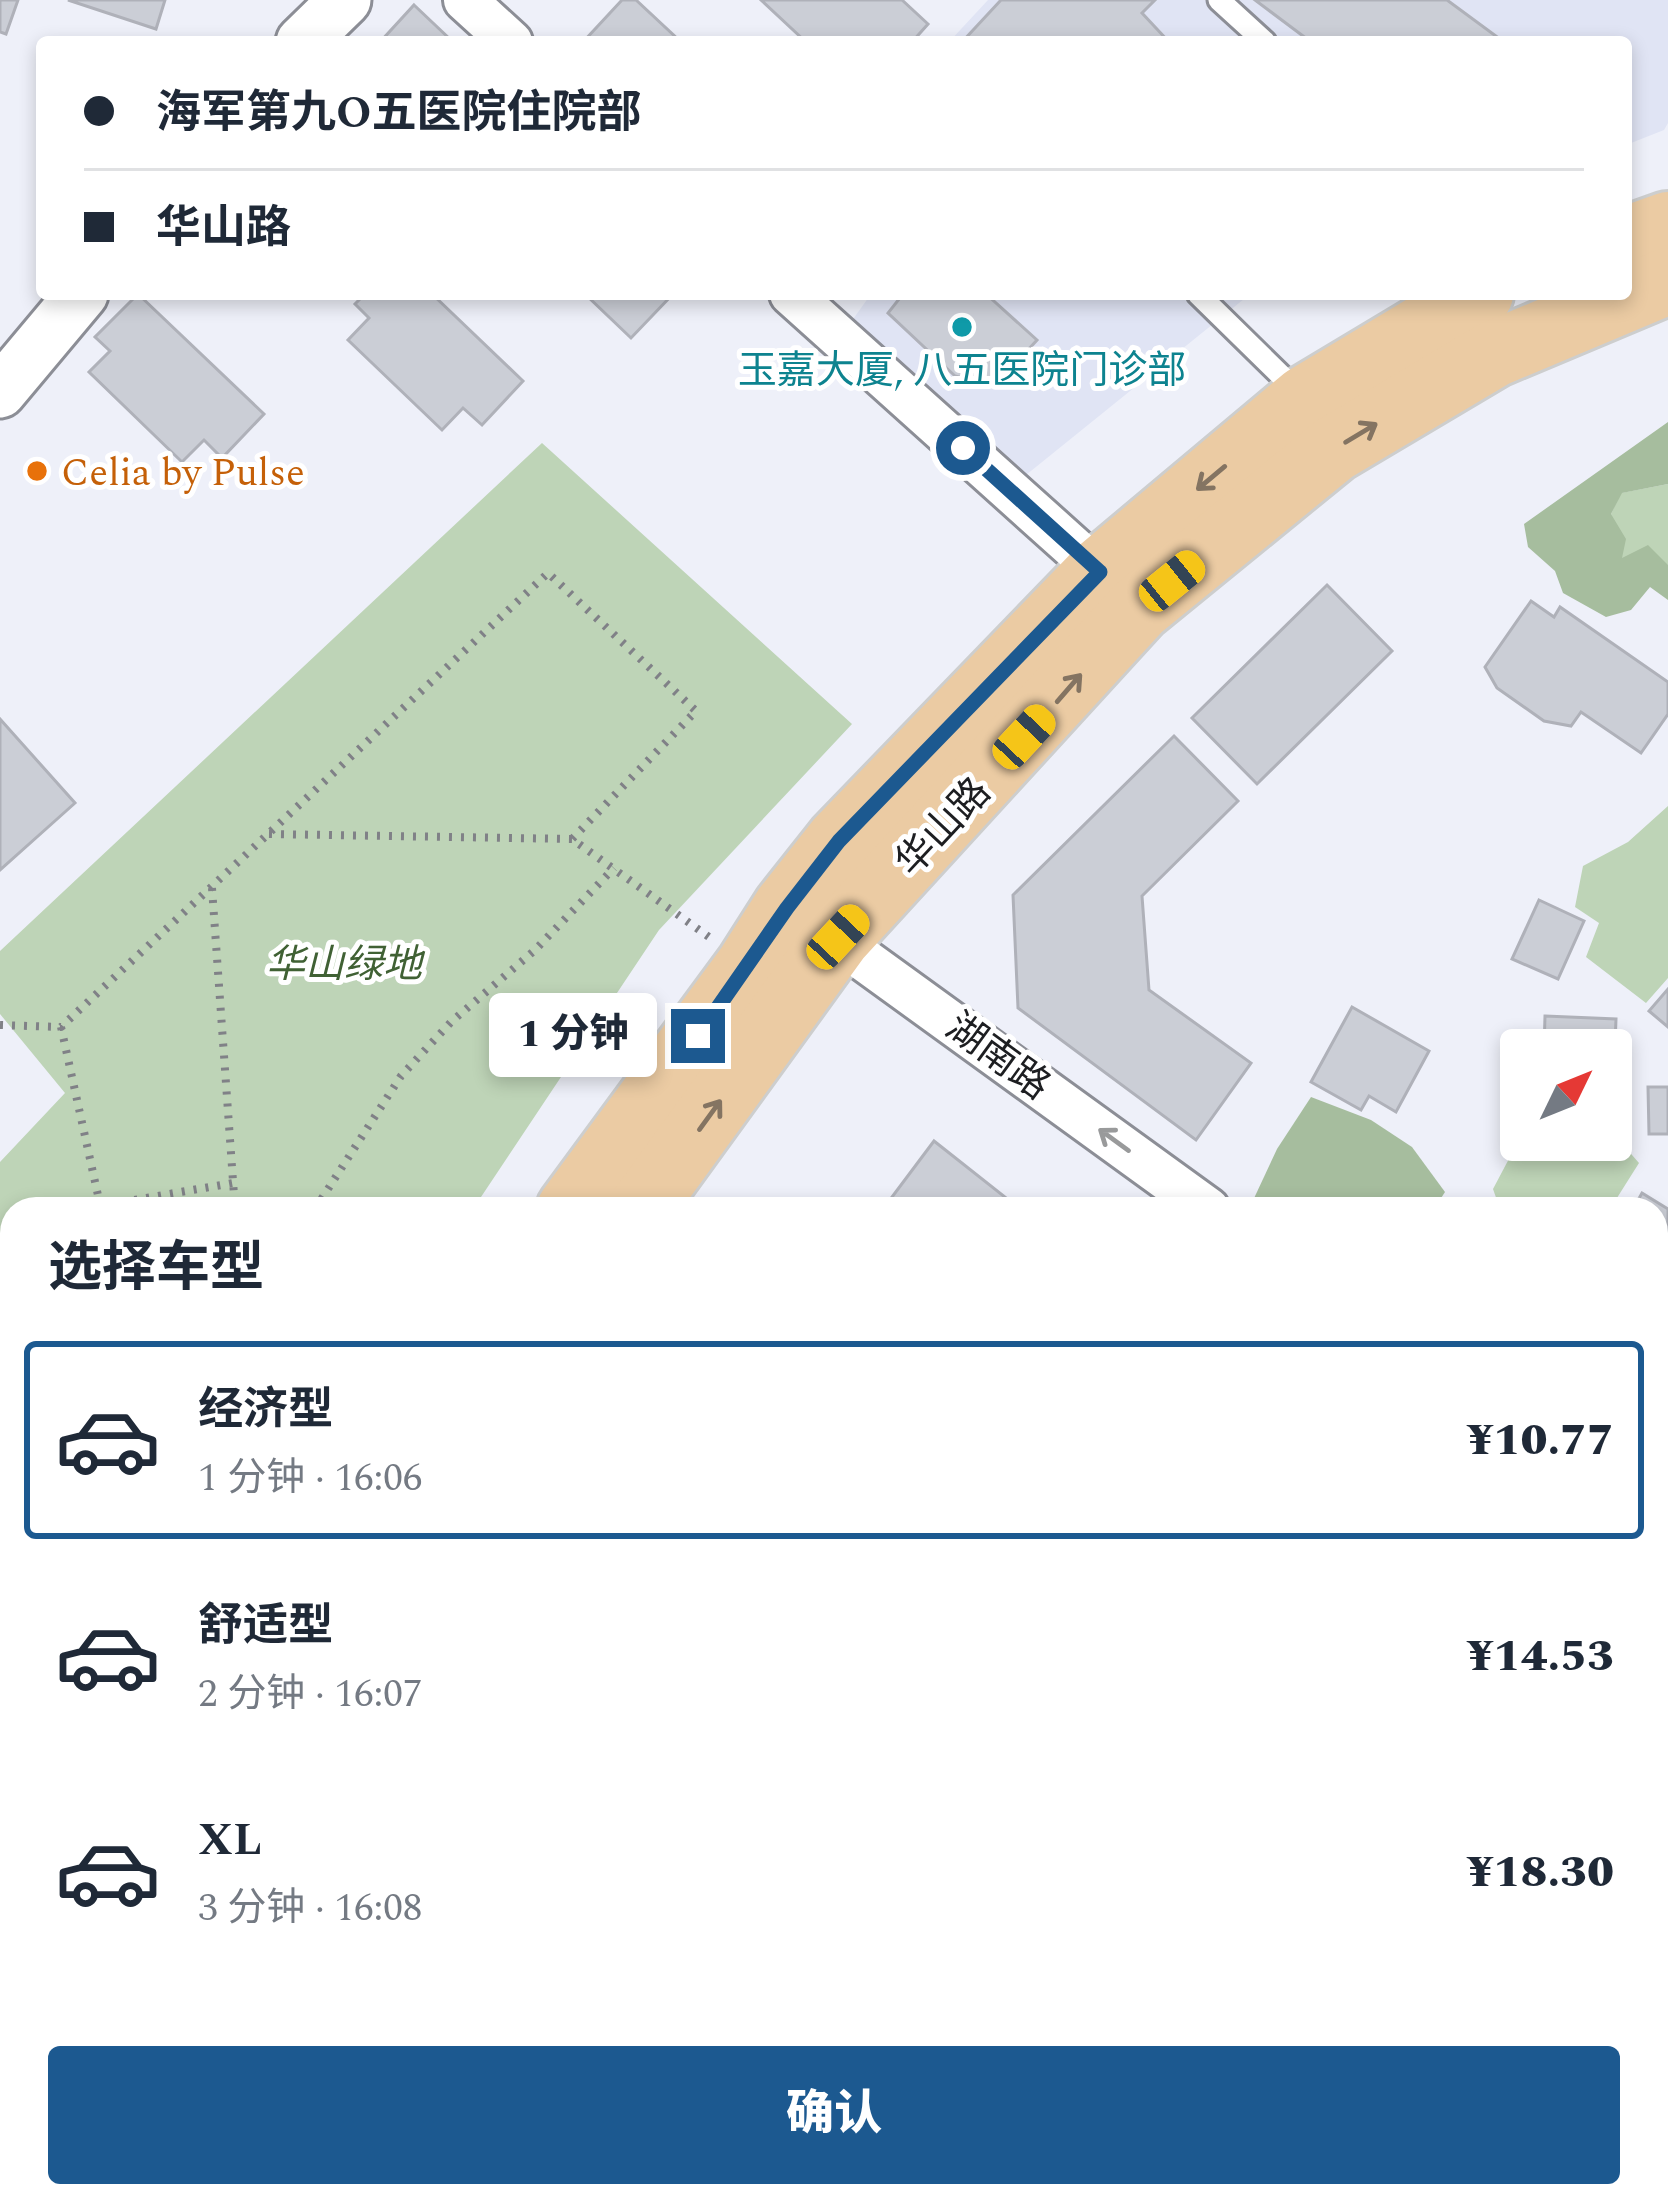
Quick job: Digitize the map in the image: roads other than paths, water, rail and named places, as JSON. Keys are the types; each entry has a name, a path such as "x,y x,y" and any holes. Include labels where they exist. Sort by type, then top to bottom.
{"main road":[{"path":"1632,238 1668,225"},
{"name":"华山路","path":"1632,296 1668,281"},
{"name":"华山路","path":"648,1197 812,922 839,841 1119,590 1305,399 1470,300"},
{"name":"华山路","path":"1119,590 1334,449 1494,354 1623,300"},
{"name":"华山路","path":"579,1197 749,966 812,922"}],"street":[{"path":"308,36 345,0"},
{"path":"465,0 504,36"},
{"path":"0,392 77,300"},
{"path":"798,300 1119,590"},
{"name":"湖南路","path":"812,922 1191,1197"}],"lane":[{"path":"1219,0 1258,36"},
{"path":"1204,300 1305,399"}],"place":[{"name":"玉嘉大厦, 八五医院门诊部","path":"962,327"},
{"name":"Celia by Pulse","path":"37,471"}],"park label":[{"name":"华山绿地","path":"344,963"}]}
